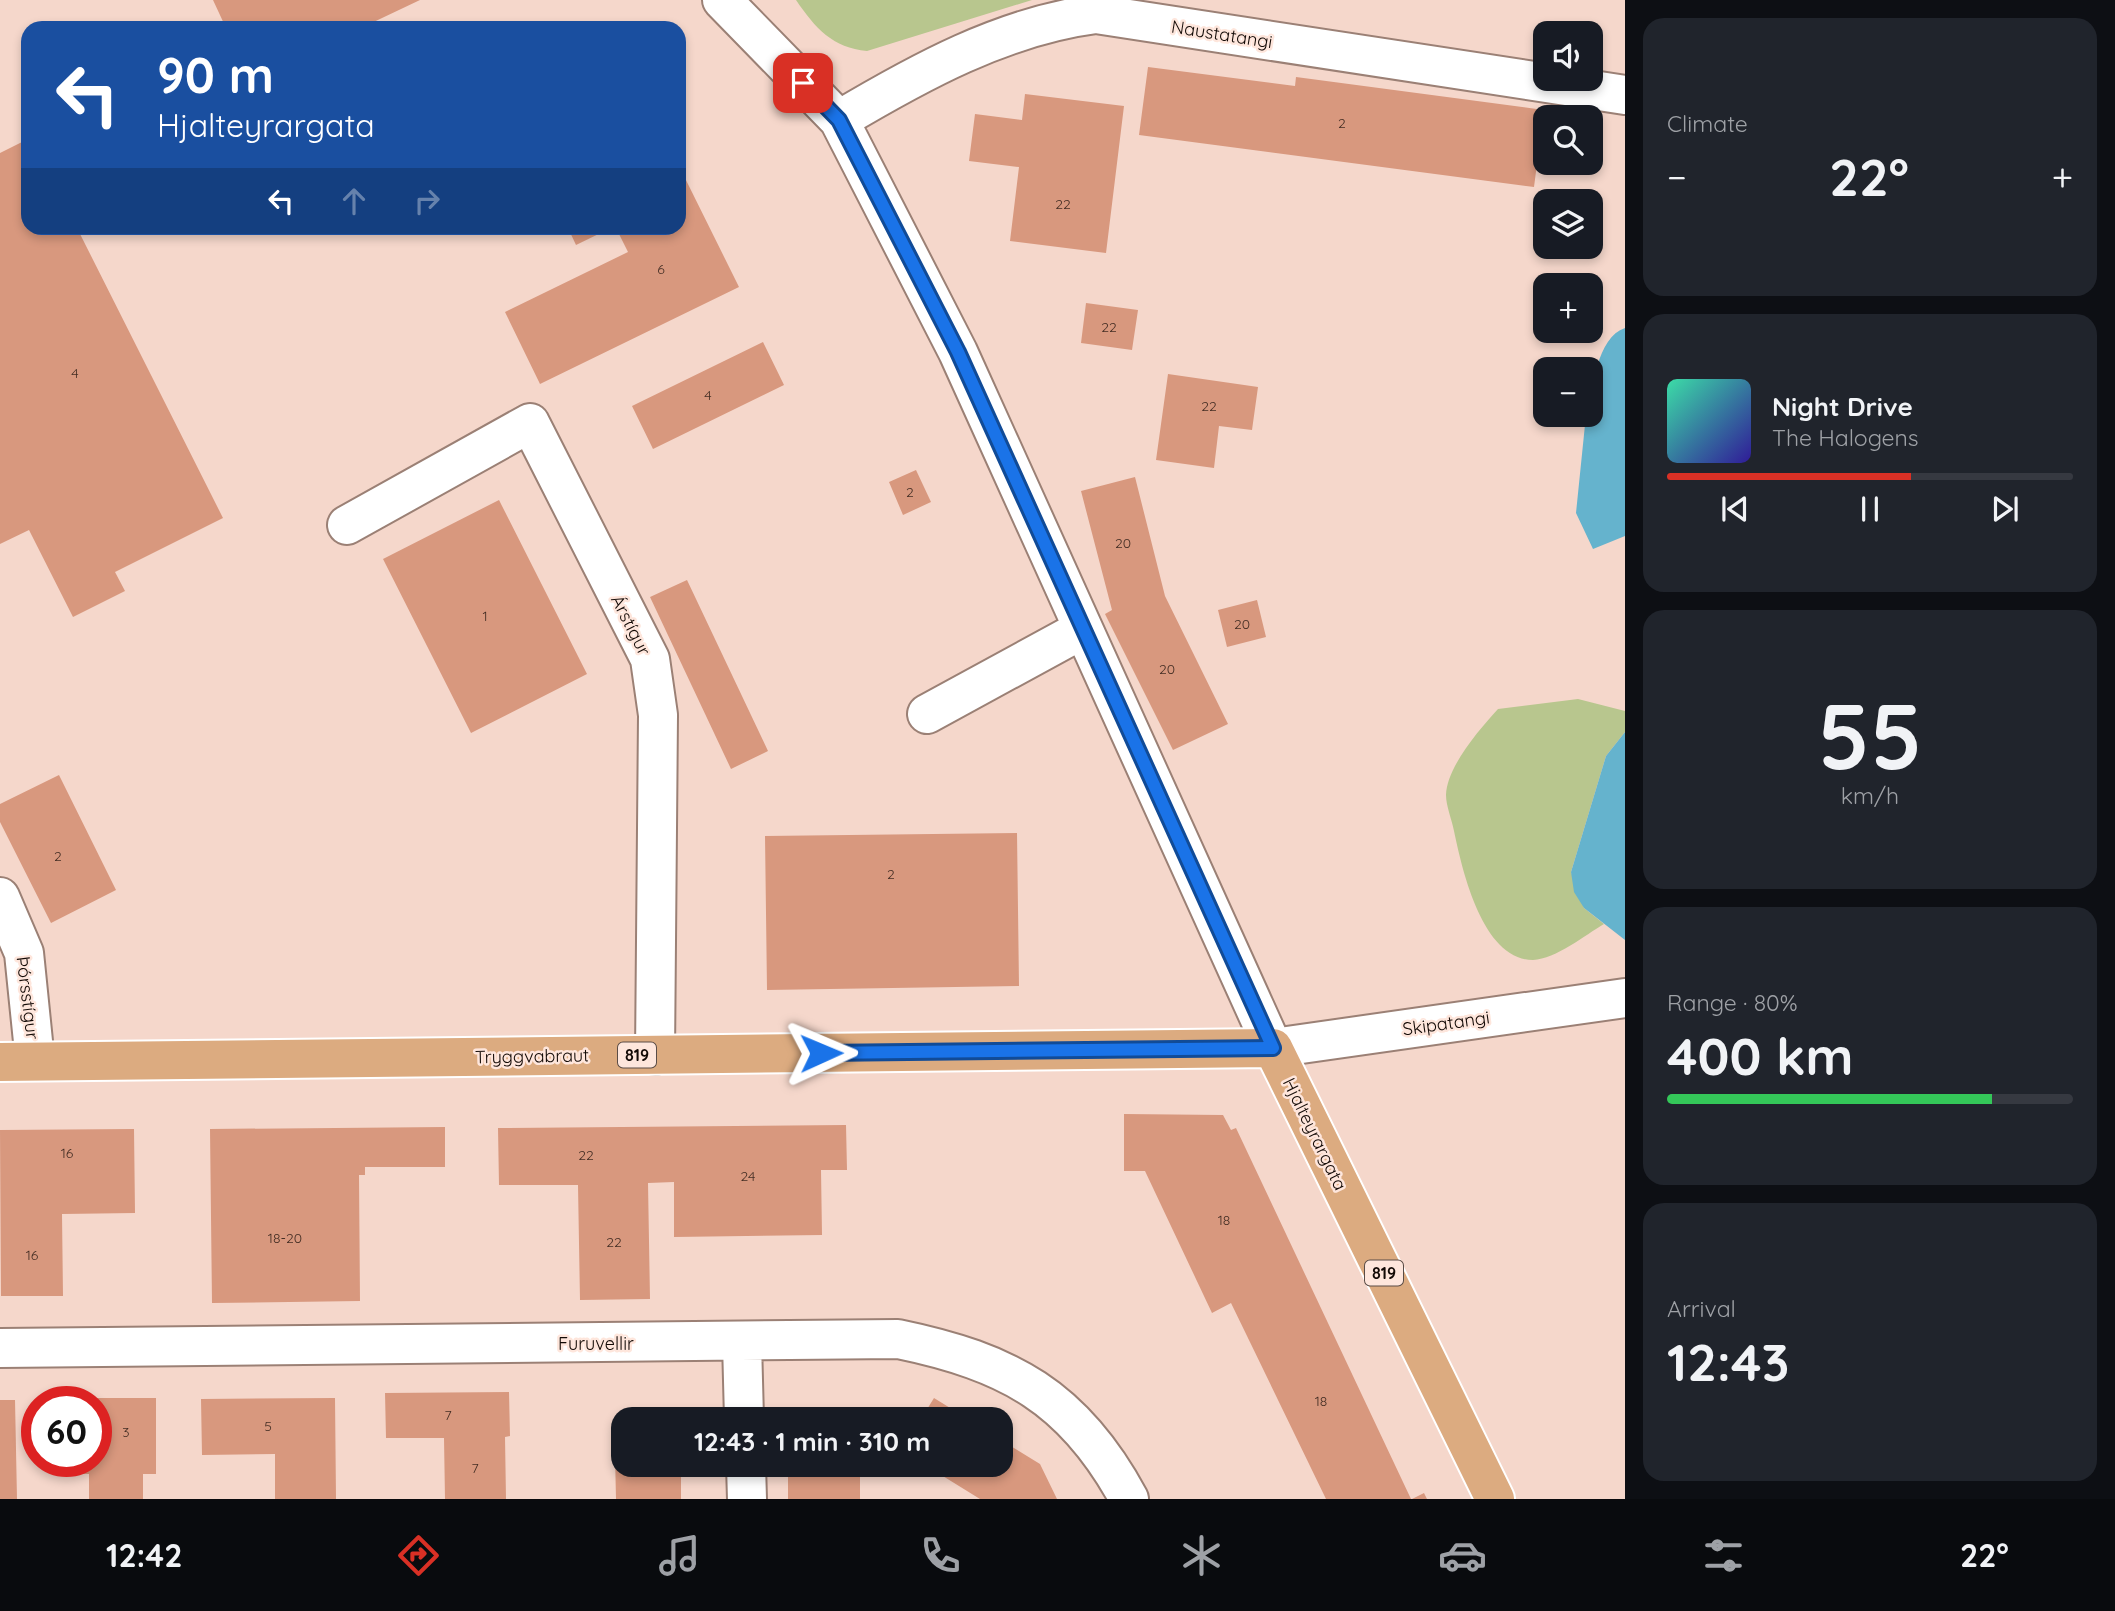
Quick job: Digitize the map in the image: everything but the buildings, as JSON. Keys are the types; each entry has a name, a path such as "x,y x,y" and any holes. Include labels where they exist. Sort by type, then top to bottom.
{"main road":[{"name":"Tryggvabraut","path":"18,1062 1273,1048"},
{"name":"Hjalteyrargata","path":"1273,1048 1495,1499"}],"street":[{"name":"Hjalteyrargata","path":"722,0 839,120 958,352 1273,1048"},
{"name":"Naustatangi","path":"839,120 934,65 1095,7 1625,95"},
{"name":"Árstígur","path":"346,525 530,422 649,659 655,683 658,715 655,1055"},
{"path":"927,714 1083,629"},
{"name":"Þórsstígur","path":"0,897 24,953 30,989 18,1062"},
{"name":"Skipatangi","path":"1273,1048 1622,998"},
{"name":"Furuvellir","path":"0,1348 898,1339 952,1350 997,1367 1044,1394 1075,1422 1099,1449 1129,1499"},
{"path":"742,1342 744,1407"},
{"path":"746,1477 747,1499"}],"green space":[{"path":"796,0 1032,0 867,51 844,46 826,35"},
{"path":"1578,699 1625,711 1625,732 1606,756 1571,872 1584,908 1604,924 1561,951 1533,960 1515,956 1500,945 1477,910 1463,867 1446,795 1458,760 1498,709"}],"water":[{"path":"1625,328 1625,536 1593,549 1576,513 1585,427 1603,427 1603,357 1600,357 1616,333"},
{"path":"1625,732 1625,940 1584,908 1574,892 1571,872 1606,756"}],"route":[{"path":"803,83 839,120 958,352 1273,1048 821,1053"}]}
